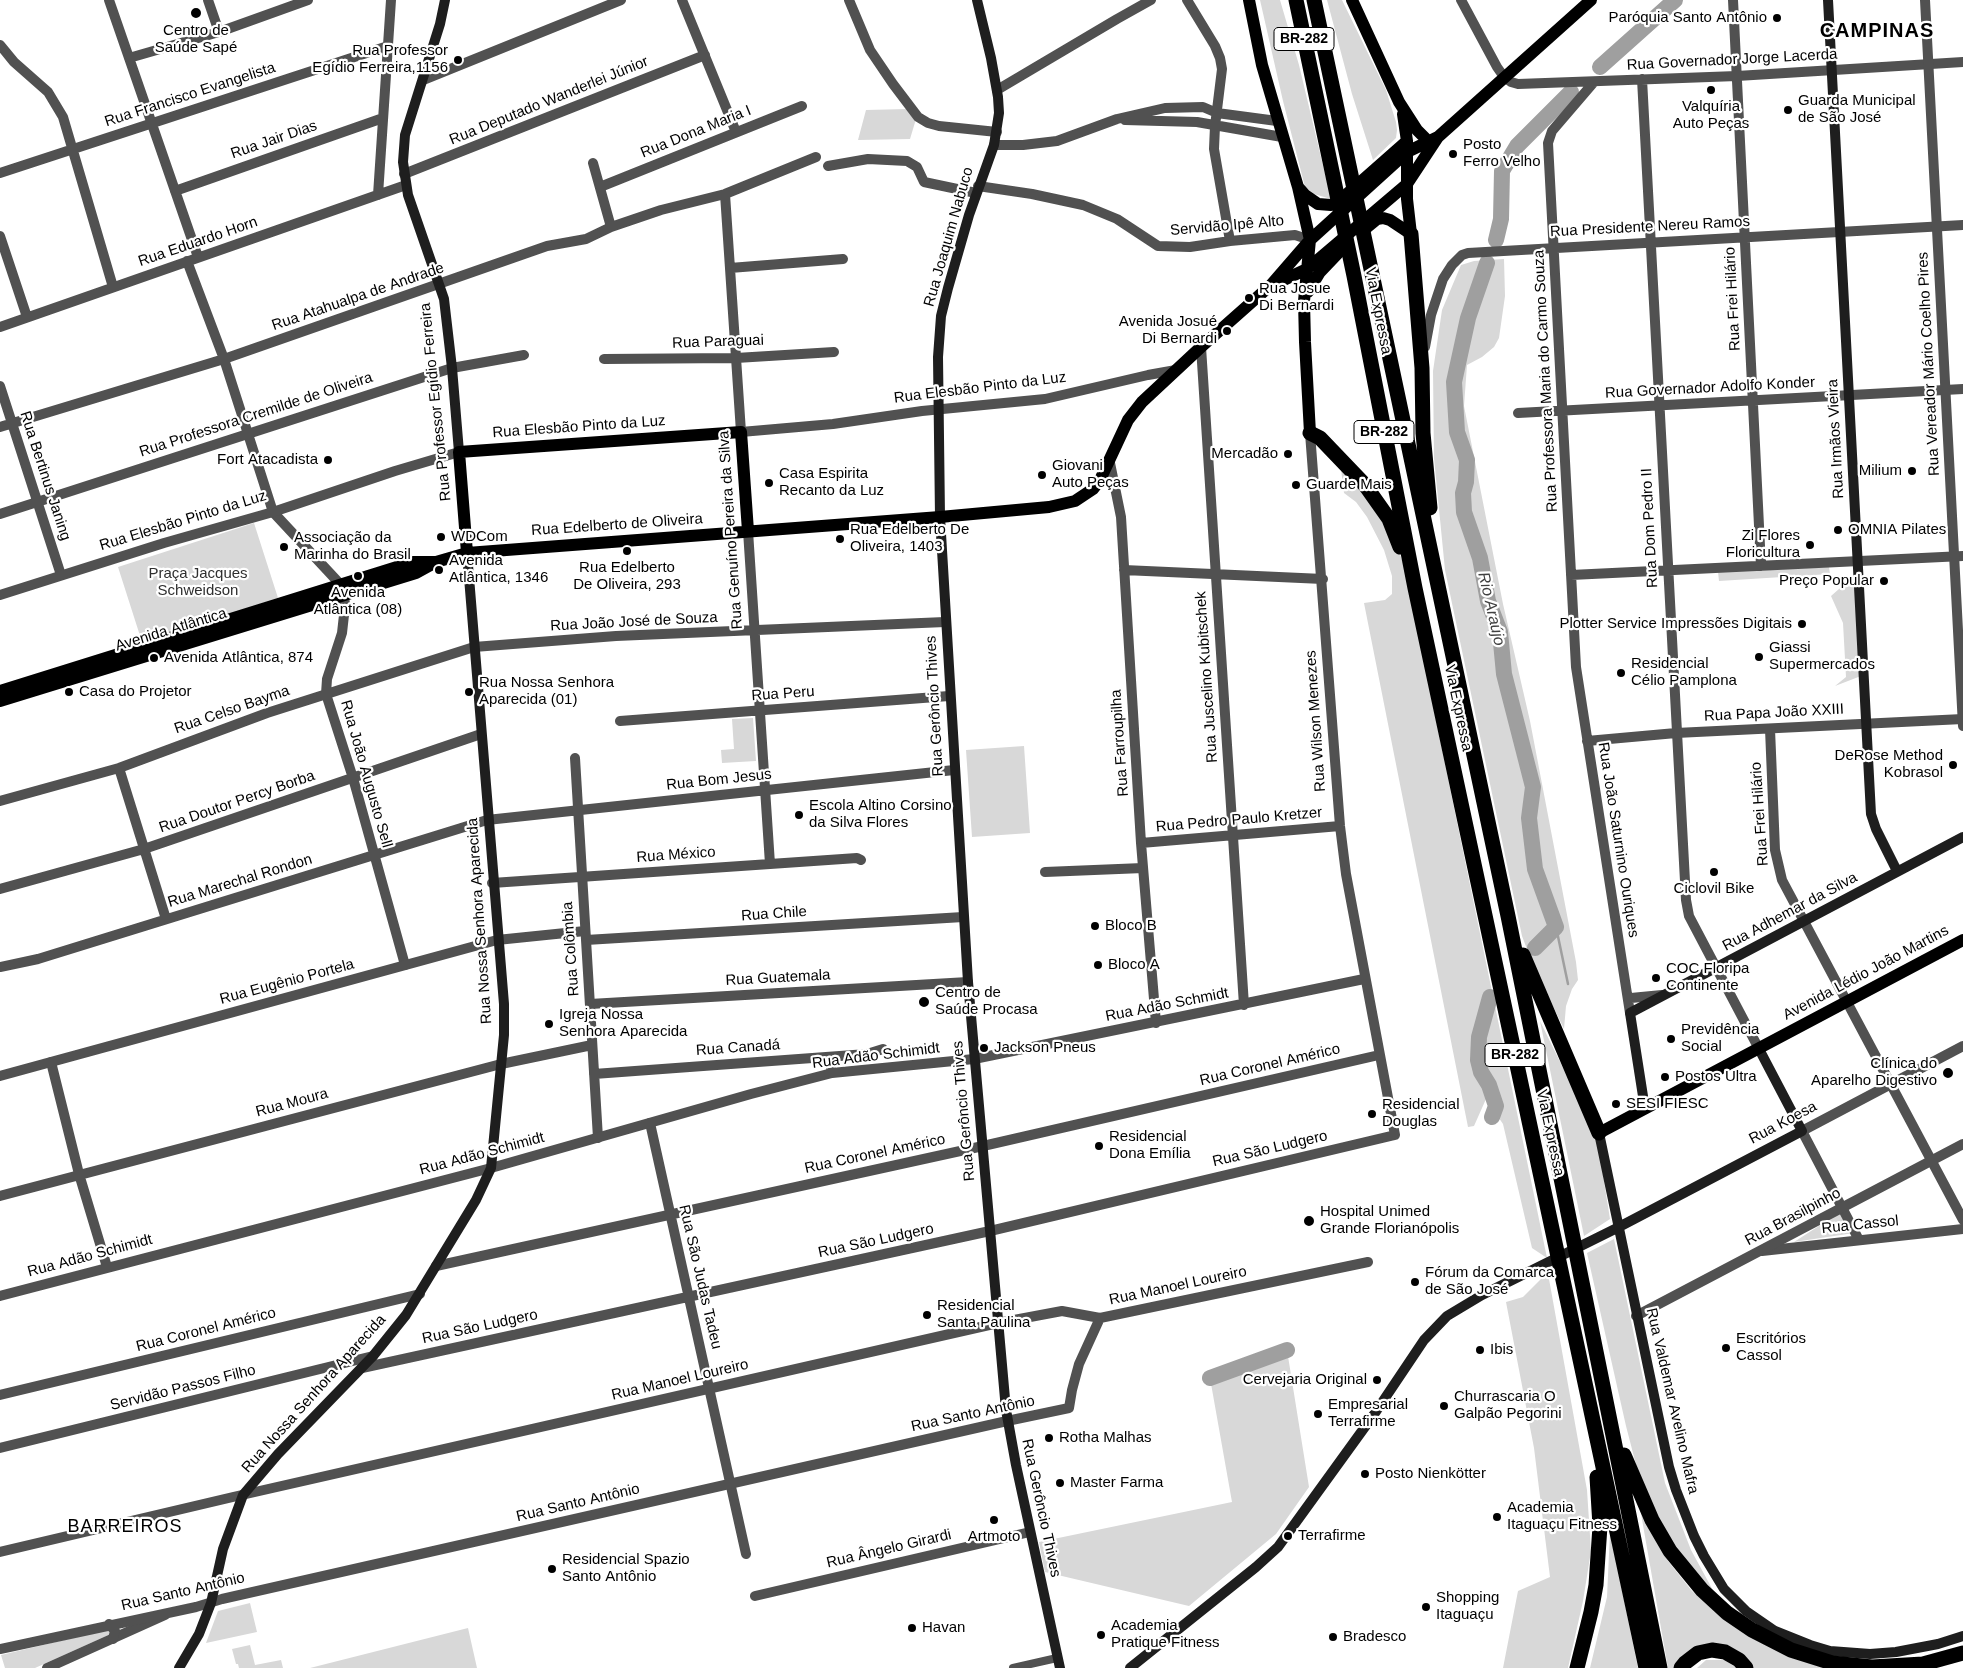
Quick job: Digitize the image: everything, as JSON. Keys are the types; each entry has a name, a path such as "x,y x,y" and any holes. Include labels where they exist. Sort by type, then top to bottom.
{"highway":[{"name":"Via Expressa","path":"1296,0 1354,276 1415,588 1593,1421"},
{"name":"Via Expressa","path":"1314,0 1508,916 1609,1414"},
{"path":"1411,234 1422,368 1432,555"},
{"path":"1310,433 1320,438 1354,471 1379,504 1389,519 1415,588"},
{"path":"1508,916 1543,1005 1598,1133"},
{"path":"1609,1414 1637,1488 1652,1520 1676,1558 1702,1590 1727,1613 1752,1630 1791,1650 1832,1663 1881,1667 1923,1664 1963,1654"},
{"path":"1609,1414 1660,1668"},
{"path":"1577,1668 1592,1612 1599,1556 1600,1526 1593,1421"},
{"path":"1593,1421 1646,1668"},
{"path":"1681,1668 1698,1653 1712,1650 1725,1652 1739,1660 1746,1668"},
{"path":"1931,1668 1963,1654"}],"main road":[{"name":"Rua Professor Egídio Ferreira","path":"445,0 440,24 405,135 404,174 406,186 440,284 446,310 467,553"},
{"name":"Rua Joaquim Nabuco","path":"940,517 938,358 943,309 977,190 997,132 997,90 977,0"},
{"name":"Rua Wilson Menezes","path":"1249,0 1262,65 1298,187 1310,240 1304,301 1310,433"},
{"path":"1352,0 1399,102 1417,130 1433,139"},
{"name":"Rua Irmãos Vieira","path":"1828,0 1871,814 1876,829 1897,872"},
{"path":"1272,285 1307,269 1407,184 1433,139 1504,77 1583,2"},
{"path":"1399,102 1404,120 1407,147 1407,184 1411,234"},
{"path":"1298,187 1312,201 1318,204 1331,205 1339,202 1407,147 1433,139"},
{"path":"1110,462 1122,431 1135,410 1201,347 1272,285 1310,240 1380,178 1407,147"},
{"path":"1380,178 1407,184"},
{"path":"1304,301 1313,281 1320,272 1373,222 1383,218 1390,220 1411,234"},
{"path":"1310,240 1329,251"},
{"name":"Rua Wilson Menezes","path":"1293,275 1299,283 1304,301"},
{"name":"Rua Elesbão Pinto da Luz","path":"459,452 741,432"},
{"name":"Rua Genuíno Pereira da Silva","path":"741,432 748,531"},
{"name":"Rua Edelberto de Oliveira","path":"467,553 940,517 1065,504 1080,499 1093,489 1110,462"},
{"name":"Rua Gerôncio Thives","path":"940,517 963,916 1007,1421 1059,1665"},
{"name":"Avenida Atlântica","path":"0,700 102,664 342,589 467,553"},
{"name":"Rua Nossa Senhora Aparecida","path":"179,1668 199,1634 211,1603 224,1549 243,1494 278,1454 373,1356 406,1315 476,1200 491,1168 504,1018 467,553"},
{"name":"Avenida Atlântica","path":"0,691 102,664"},
{"name":"Rua Adhemar da Silva","path":"1630,1013 1963,837"},
{"name":"Avenida Lédio João Martins","path":"1598,1133 1963,940"},
{"name":"Rua João Saturnino Ouriques","path":"1630,1013 1645,1109"},
{"path":"1759,1049 1802,1131"},
{"name":"Rua Koesa","path":"1134,1666 1256,1567 1284,1541 1375,1413 1419,1347 1438,1323 1476,1298 1618,1228 1802,1131"},
{"name":"Rua Valdemar Avelino Mafra","path":"1598,1133 1636,1316 1676,1490 1694,1536 1714,1574 1735,1601 1761,1622 1791,1638 1830,1651 1862,1654 1896,1652 1938,1644 1963,1636"},
{"path":"1714,1574 1727,1613"}],"street":[{"path":"110,0 198,258"},
{"path":"208,0 219,32"},
{"path":"129,58 219,32 308,0"},
{"path":"378,195 392,0"},
{"path":"423,80 620,0"},
{"path":"682,0 736,132"},
{"path":"849,0 870,50 918,117 928,123 939,126 997,132"},
{"path":"997,90 1117,18 1151,0"},
{"path":"1187,0 1215,46 1222,69 1215,126 1216,161 1230,241"},
{"path":"1461,0 1504,77"},
{"name":"Rua Frei Hilário","path":"1733,0 1761,566"},
{"name":"Rua Vereador Mário Coelho Pires","path":"1925,0 1946,390 1959,556 1963,726"},
{"path":"0,45 14,62 48,92 63,116 113,287"},
{"name":"Rua Francisco Evangelista","path":"0,173 388,46"},
{"name":"Rua Deputado Wanderlei Júnior","path":"404,174 705,56"},
{"name":"Rua Governador Jorge Lacerda","path":"1504,77 1518,84 1594,82 1737,76 1963,62"},
{"name":"Rua Dom Pedro II","path":"1642,80 1658,406 1687,907 1689,916 1759,1049"},
{"name":"Rua Professora Maria do Carmo Souza","path":"1571,575 1549,138 1552,131 1594,82"},
{"name":"Rua Dona Maria I","path":"600,187 802,106"},
{"path":"994,145 1023,145 1057,141 1117,119 1165,108 1203,107 1217,113 1277,121"},
{"name":"Rua Jair Dias","path":"175,191 383,118"},
{"path":"1117,119 1171,123 1197,122 1282,137"},
{"name":"Rua Atahualpa de Andrade","path":"0,427 224,359 547,246 586,239 611,227 670,207 725,194 816,157"},
{"name":"Servidão Ipê Alto","path":"828,166 868,159 907,161 917,167 924,182 977,190 1032,194 1083,205 1117,219 1158,246 1190,247 1295,235 1310,240"},
{"path":"592,164 611,227"},
{"name":"Rua Eduardo Horn","path":"0,327 406,186"},
{"name":"Rua Genuíno Pereira da Silva","path":"725,194 741,432"},
{"name":"Rua Presidente Nereu Ramos","path":"1422,368 1433,307 1443,279 1452,265 1462,255 1468,253 1963,225"},
{"path":"0,236 27,317"},
{"path":"730,268 843,259"},
{"path":"187,261 224,359 273,512 342,589"},
{"name":"Rua Juscelino Kubitschek","path":"1201,347 1244,1005"},
{"name":"Rua Paraguai","path":"604,359 736,358 834,352"},
{"name":"Rua Professora Cremilde de Oliveira","path":"0,514 452,368 524,355"},
{"name":"Rua Elesbão Pinto da Luz","path":"741,432 833,424 922,411 1045,399 1176,370"},
{"name":"Rua Bertinus Janing","path":"0,386 61,575"},
{"name":"Rua Governador Adolfo Konder","path":"1518,413 1963,389"},
{"name":"Rua Wilson Menezes","path":"1310,433 1340,826 1350,905 1395,1135"},
{"name":"Rua Elesbão Pinto da Luz","path":"0,595 164,543 273,512 395,471 459,452"},
{"name":"Rua Farroupilha","path":"1110,462 1121,517 1141,843 1156,1023"},
{"name":"Rua Genuíno Pereira da Silva","path":"748,531 770,864"},
{"path":"1571,575 1959,556"},
{"path":"1124,570 1322,579"},
{"name":"Rua João Saturnino Ouriques","path":"1571,575 1576,667 1630,1013"},
{"name":"Rua João Augusto Sell","path":"342,589 345,606 342,633 327,679 326,694 353,778 405,965"},
{"name":"Rua João José de Souza","path":"474,647 616,636 945,622"},
{"name":"Rua Celso Bayma","path":"0,800 119,768 267,713 474,647"},
{"name":"Rua Peru","path":"620,721 949,696"},
{"name":"Rua Papa João XXIII","path":"1587,741 1676,733 1963,719"},
{"name":"Rua Frei Hilário","path":"1770,728 1776,862 1782,880 1963,1220"},
{"name":"Rua Doutor Percy Borba","path":"0,889 144,849 481,734"},
{"name":"Rua Colômbia","path":"575,758 598,1138"},
{"path":"119,768 166,919"},
{"name":"Rua Bom Jesus","path":"487,820 954,770"},
{"name":"Rua Marechal Rondon","path":"0,967 38,959 487,820"},
{"name":"Rua Pedro Paulo Kretzer","path":"1141,843 1340,826"},
{"name":"Rua México","path":"492,883 857,858 861,860"},
{"path":"1046,872 1143,868"},
{"name":"Rua Chile","path":"586,936 963,916"},
{"name":"Rua Eugênio Portela","path":"0,1076 497,940 586,936"},
{"name":"Rua Adão Schmidt","path":"974,1059 1364,979"},
{"name":"Rua Guatemala","path":"590,1004 968,982"},
{"path":"1631,998 1662,995"},
{"name":"Rua Moura","path":"0,1196 501,1064 592,1045"},
{"name":"Rua Koesa","path":"1802,1131 1963,1046"},
{"name":"Rua Canadá","path":"594,1074 867,1054 883,1049"},
{"name":"Rua Coronel Américo","path":"436,1266 982,1146 1379,1055"},
{"path":"829,1056 832,1073"},
{"name":"Rua Adão Schimidt","path":"0,1296 491,1168 751,1094 832,1073 974,1059"},
{"path":"51,1062 79,1174 107,1267"},
{"name":"Rua São Judas Tadeu","path":"650,1124 746,1554"},
{"path":"1802,1131 1859,1240"},
{"name":"Rua São Ludgero","path":"362,1368 990,1231 1395,1135"},
{"name":"Rua Brasilpinho","path":"1636,1316 1963,1144"},
{"name":"Rua Cassol","path":"1761,1251 1963,1229"},
{"name":"Rua Manoel Loureiro","path":"0,1552 243,1494 1054,1311 1076,1312 1100,1318 1368,1262"},
{"name":"Rua Coronel Américo","path":"0,1395 420,1294"},
{"name":"Rua Santo Antônio","path":"0,1649 211,1603 730,1483 1069,1408 1079,1364 1100,1318"},
{"name":"Servidão Passos Filho","path":"0,1448 373,1356"},
{"name":"Rua Ângelo Girardi","path":"754,1596 1030,1532"},
{"path":"47,1668 149,1624 169,1612"},
{"path":"109,1624 115,1631 113,1638"},
{"path":"1013,1668 1059,1665"}],"green space":[{"path":"1260,0 1280,0 1299,65 1331,199 1314,194 1305,187"},
{"path":"1327,0 1342,0 1386,90 1396,122 1396,138 1373,160 1352,94"},
{"path":"908,109 916,119 910,139 858,140 866,110"},
{"path":"1504,259 1505,296 1499,338 1494,347 1482,357 1467,365 1464,406 1503,604 1530,721 1576,962 1578,980 1572,989 1566,1006 1564,1029 1533,965 1522,936 1445,570 1434,458 1433,371 1442,310 1461,265 1474,261"},
{"path":"1340,461 1393,537 1404,565 1547,1258 1532,1248 1503,1124 1486,1099 1474,1126 1468,1127 1364,603 1385,600 1392,594 1392,576 1384,550 1367,517 1356,502 1344,493"},
{"name":"Praça Jacques Schweidson","path":"254,523 278,598 142,642 118,567"},
{"path":"1829,567 1830,574 1719,581 1718,572"},
{"path":"1856,574 1861,676 1835,686 1846,677 1843,623 1831,596"},
{"path":"753,718 756,761 722,763 721,750 734,749 732,719"},
{"path":"1024,746 1030,833 972,837 966,750"},
{"path":"1540,1021 1593,1129 1600,1156 1610,1219 1584,1236"},
{"path":"1842,1211 1854,1233 1794,1242"},
{"path":"1614,1239 1665,1483 1691,1550 1715,1594 1666,1537 1641,1484 1587,1253"},
{"path":"1544,1276 1549,1279 1587,1490 1591,1551 1583,1601 1568,1668 1503,1668 1518,1591 1550,1577 1534,1448 1506,1302 1523,1297"},
{"path":"1287,1350 1309,1487 1276,1534 1189,1606 1045,1572 1039,1542 1232,1502 1210,1378"},
{"path":"1640,1508 1668,1561 1692,1591 1718,1614 1835,1668 1752,1668 1710,1647 1678,1668 1668,1668"},
{"path":"1610,1532 1638,1668 1590,1668 1607,1597"},
{"path":"250,1603 257,1632 206,1643 218,1611"},
{"path":"468,1628 477,1668 310,1668"},
{"path":"111,1629 113,1633 35,1668 5,1668 1,1655"},
{"path":"250,1645 255,1665 281,1660 283,1668 239,1668 232,1649"},
{"path":"1706,1660 1724,1660 1737,1668 1697,1668"}],"waterway":[{"name":"Rio Araújo","path":"1600,67 1675,0"},
{"name":"Rio Araújo","path":"1496,240 1501,219 1502,171 1517,146 1571,92"},
{"name":"Rio Araújo","path":"1487,263 1468,318 1454,382 1457,432 1467,460 1466,482 1463,493 1464,512 1480,558 1488,601 1500,632 1504,674 1533,787 1529,818 1535,869 1556,927 1535,948"},
{"path":"1556,927 1568,984"},
{"name":"Rio Araújo","path":"1490,997 1479,1037 1478,1060 1481,1072 1489,1085 1496,1106 1492,1117"},
{"name":"Rio Araújo","path":"1210,1378 1287,1350"}],"place":[{"name":"Centro de Saúde Sapé","path":"196,13"},
{"name":"Paróquia Santo Antônio","path":"1777,18"},
{"name":"Rua Professor Egídio Ferreira,1156","path":"458,60"},
{"name":"Valquíria Auto Peças","path":"1711,90"},
{"name":"Guarda Municipal de São José","path":"1788,110"},
{"name":"Posto Ferro Velho","path":"1453,154"},
{"name":"Rua Josue Di Bernardi","path":"1249,298"},
{"name":"Avenida Josué Di Bernardi","path":"1227,331"},
{"name":"Mercadão","path":"1288,454"},
{"name":"Fort Atacadista","path":"328,460"},
{"name":"Milium","path":"1912,471"},
{"name":"Giovani Auto Peças","path":"1042,475"},
{"name":"Casa Espirita Recanto da Luz","path":"769,483"},
{"name":"Guarde Mais","path":"1296,485"},
{"name":"OMNIA Pilates","path":"1838,530"},
{"name":"WDCom","path":"441,537"},
{"name":"Rua Edelberto De Oliveira, 1403","path":"840,539"},
{"name":"Zi Flores Floricultura","path":"1810,545"},
{"name":"Associação da Marinha do Brasil","path":"284,547"},
{"name":"Rua Edelberto De Oliveira, 293","path":"627,551"},
{"name":"Avenida Atlântica, 1346","path":"439,570"},
{"name":"Avenida Atlântica (08)","path":"358,576"},
{"name":"Preço Popular","path":"1884,581"},
{"name":"Plotter Service Impressões Digitais","path":"1802,624"},
{"name":"Giassi Supermercados","path":"1759,657"},
{"name":"Avenida Atlântica, 874","path":"154,658"},
{"name":"Residencial Célio Pamplona","path":"1621,673"},
{"name":"Casa do Projetor","path":"69,692"},
{"name":"Rua Nossa Senhora Aparecida (01)","path":"469,692"},
{"name":"DeRose Method Kobrasol","path":"1953,765"},
{"name":"Escola Altino Corsino da Silva Flores","path":"799,815"},
{"name":"Ciclovil Bike","path":"1714,872"},
{"name":"Bloco B","path":"1095,926"},
{"name":"Bloco A","path":"1098,965"},
{"name":"COC Floripa Continente","path":"1656,978"},
{"name":"Centro de Saúde Procasa","path":"924,1002"},
{"name":"Igreja Nossa Senhora Aparecida","path":"549,1024"},
{"name":"Previdência Social","path":"1671,1039"},
{"name":"Jackson Pneus","path":"984,1048"},
{"name":"Clínica do Aparelho Digestivo","path":"1948,1073"},
{"name":"Postos Ultra","path":"1665,1077"},
{"name":"SESI FIESC","path":"1616,1104"},
{"name":"Residencial Douglas","path":"1372,1114"},
{"name":"Residencial Dona Emília","path":"1099,1146"},
{"name":"Hospital Unimed Grande Florianópolis","path":"1309,1221"},
{"name":"Fórum da Comarca de São José","path":"1415,1282"},
{"name":"Residencial Santa Paulina","path":"927,1315"},
{"name":"Escritórios Cassol","path":"1726,1348"},
{"name":"Ibis","path":"1480,1350"},
{"name":"Cervejaria Original","path":"1377,1380"},
{"name":"Churrascaria O Galpão Pegorini","path":"1444,1406"},
{"name":"Empresarial Terrafirme","path":"1318,1414"},
{"name":"Rotha Malhas","path":"1049,1438"},
{"name":"Posto Nienkötter","path":"1365,1474"},
{"name":"Master Farma","path":"1060,1483"},
{"name":"Academia Itaguaçu Fitness","path":"1497,1517"},
{"name":"Artmoto","path":"994,1520"},
{"name":"Terrafirme","path":"1288,1536"},
{"name":"Residencial Spazio Santo Antônio","path":"552,1569"},
{"name":"Shopping Itaguaçu","path":"1426,1607"},
{"name":"Havan","path":"912,1628"},
{"name":"Academia Pratique Fitness","path":"1101,1635"},
{"name":"Bradesco","path":"1333,1637"}],"district":[{"name":"CAMPINAS","path":"1877,31"},
{"name":"BARREIROS","path":"125,1527"}]}
